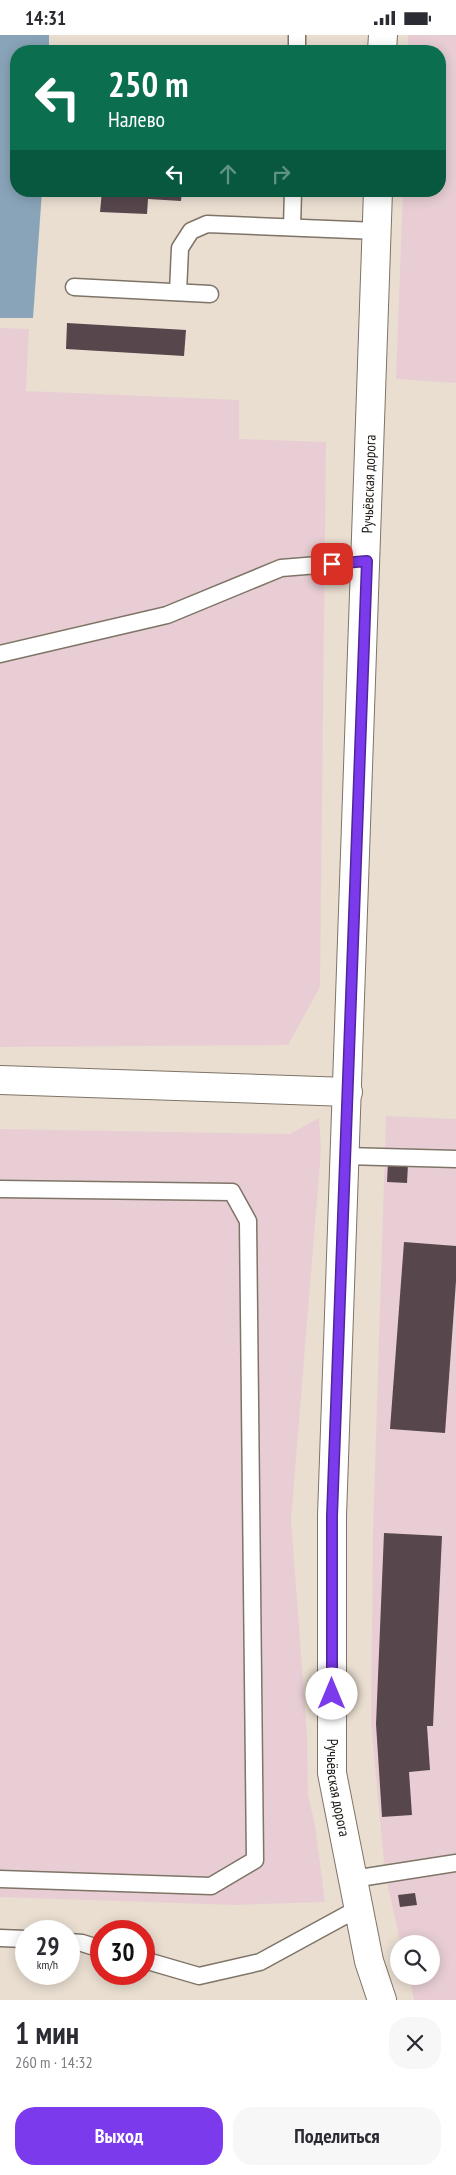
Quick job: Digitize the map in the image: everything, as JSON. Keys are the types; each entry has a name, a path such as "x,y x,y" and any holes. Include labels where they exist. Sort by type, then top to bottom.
{"street":[{"name":"Ручьёвская дорога","path":"378,197 367,561 332,1516 332,1773 369,1961 382,2000"},
{"path":"0,1080 348,1092"}],"lane":[{"path":"292,227 293,197"},
{"path":"178,292 180,247 191,231 207,224 377,231"},
{"path":"74,287 210,294"},
{"path":"0,654 167,615 281,568 367,561"},
{"path":"344,1156 456,1159"},
{"path":"0,1189 232,1192 248,1221 255,1860 211,1885 0,1879"},
{"path":"353,1879 456,1863"},
{"path":"155,1963 199,1976 260,1962 359,1908"},
{"path":"0,1938 15,1939"}],"shaded area":[{"path":"408,35 456,35 456,383 396,379 403,197 446,197 446,45 408,45"},
{"path":"0,328 29,329 26,391 239,400 239,439 326,442 320,987 288,1045 0,1047"},
{"path":"386,1116 456,1119 456,2000 414,2000 411,1985 440,1985 440,1935 399,1935 385,1874 371,1723 373,1530"},
{"path":"319,1118 321,1150 291,1520 307,1734 308,1795 315,1825 325,1902 235,1905 0,1897 0,1129 290,1134"}],"water":[{"path":"0,35 49,35 49,45 10,45 10,197 42,197 33,318 0,318"}],"building":[{"path":"101,197 181,197 181,201 148,199 147,214 100,212"},
{"path":"67,323 186,330 184,356 66,349"},
{"path":"388,1162 408,1164 407,1183 387,1182"},
{"path":"404,1242 456,1246 456,1281 445,1433 390,1429"},
{"path":"384,1533 442,1536 433,1726 427,1726 430,1770 409,1772 412,1815 382,1817 376,1724"},
{"path":"415,1893 417,1905 400,1907 398,1895"}],"route":[{"path":"332,564 367,561 332,1516 332,1694"}]}
